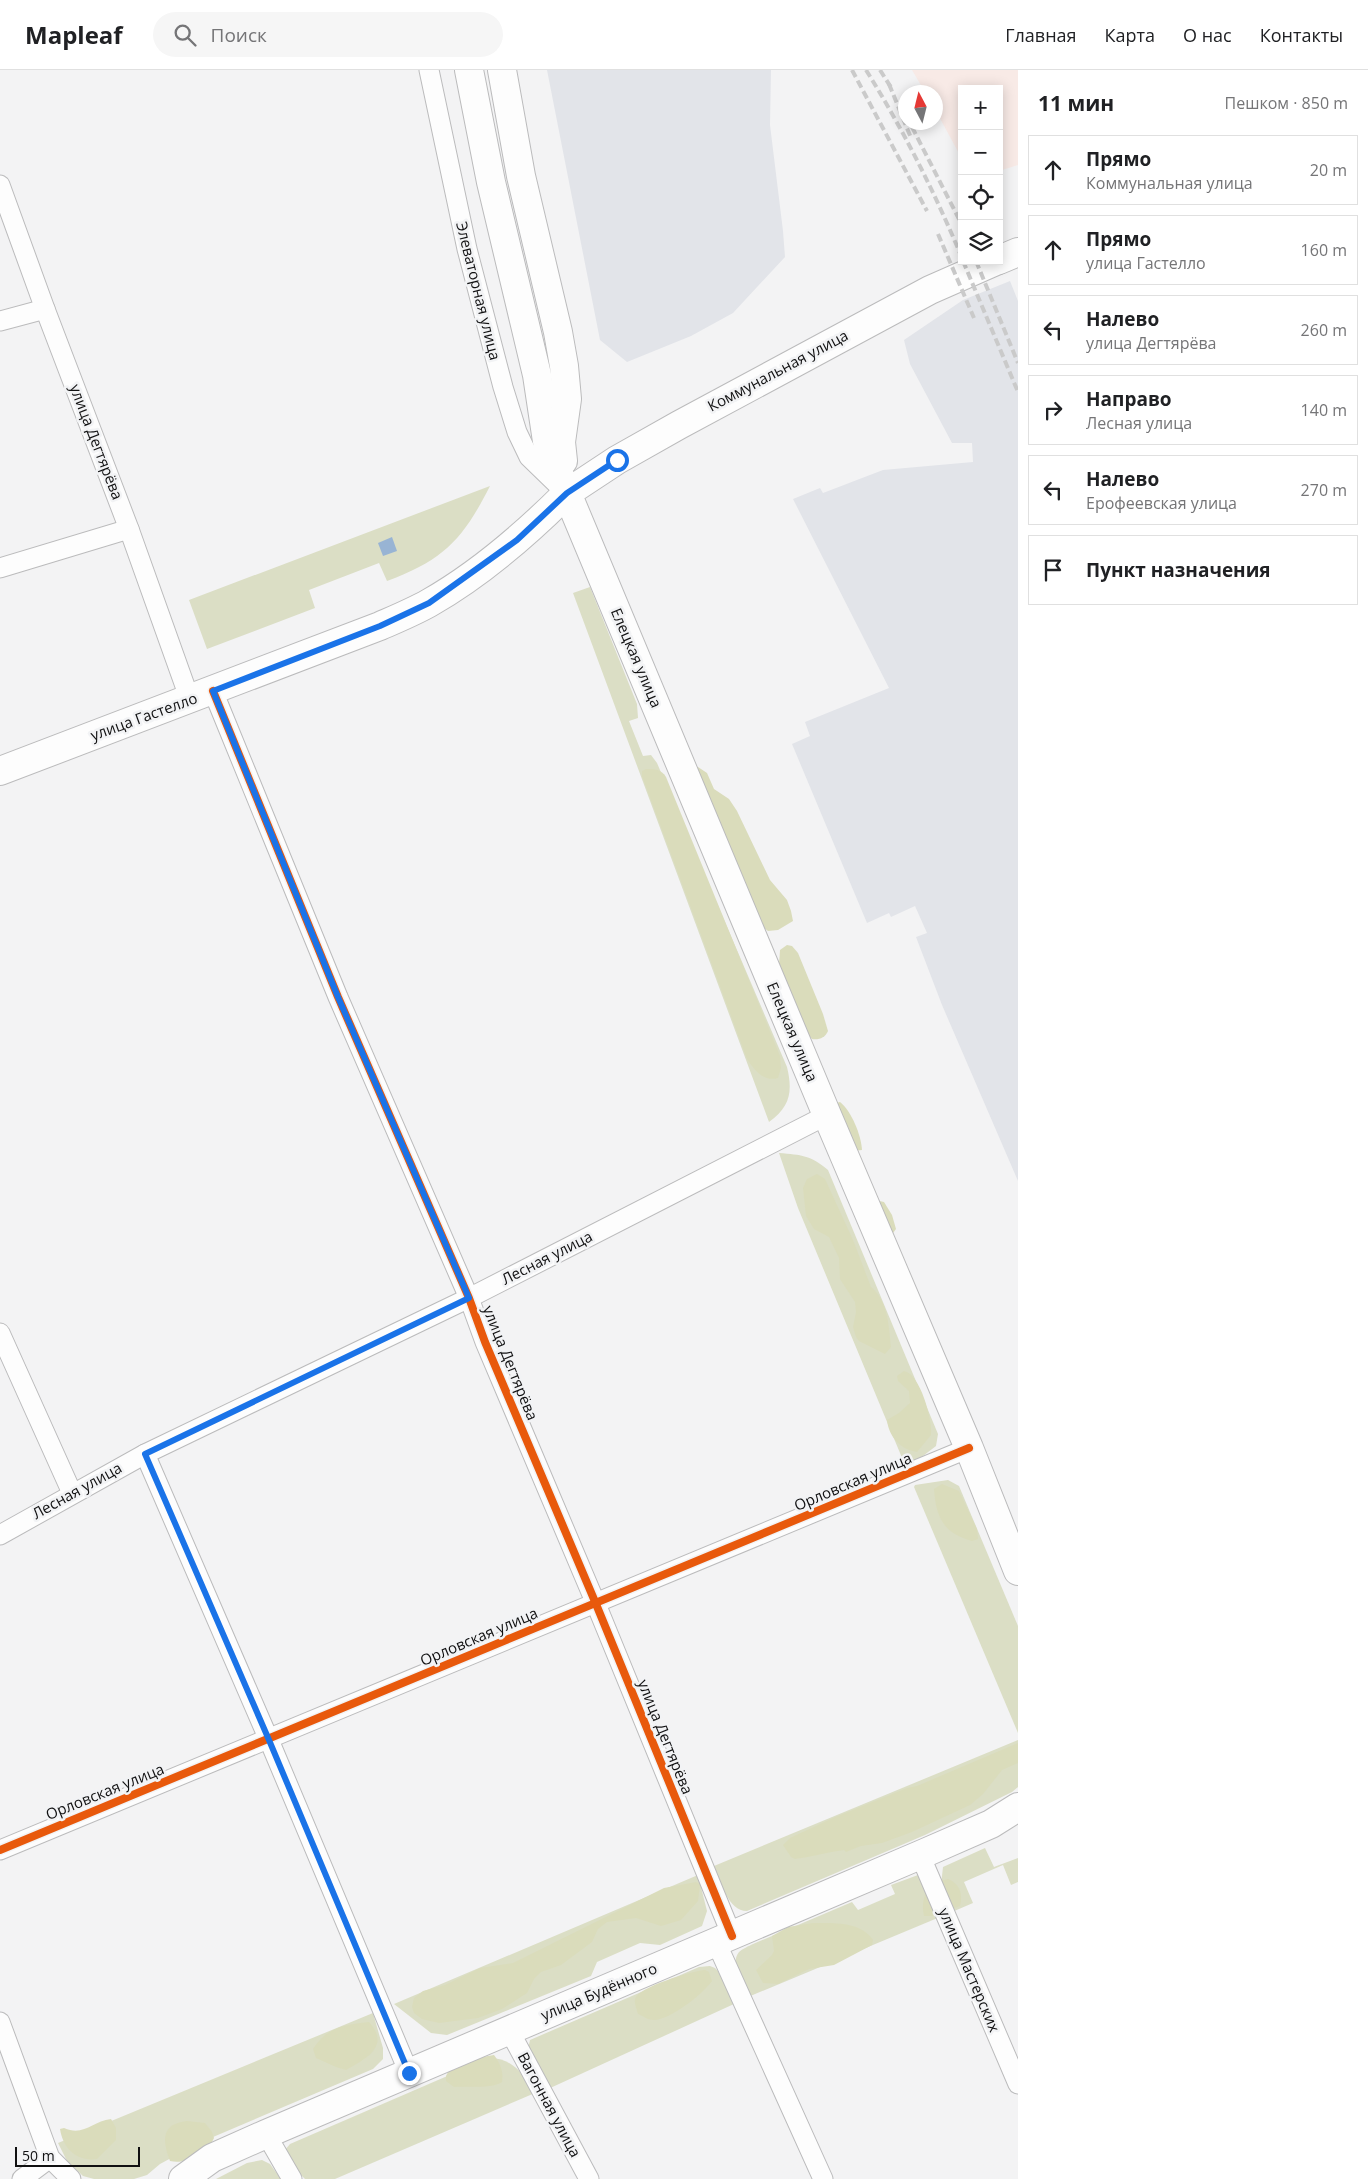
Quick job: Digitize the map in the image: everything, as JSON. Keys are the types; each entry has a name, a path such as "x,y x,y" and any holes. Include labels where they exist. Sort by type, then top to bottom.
{"main road":[{"name":"Елецкая улица","path":"469,70 491,182 537,375 548,448 969,1448 1018,1571"},
{"path":"502,70 521,176 558,332 564,366 566,399 561,442 567,493"},
{"path":"1003,258 1018,252"},
{"name":"Коммунальная улица","path":"567,493 617,460 678,425 930,290 987,265"},
{"name":"улица Гастелло","path":"0,771 202,696 380,626 429,603 517,540 567,493"},
{"name":"улица Будённого","path":"183,2179 212,2158 920,1855 991,1824 1018,1807"}],"street":[{"name":"Элеваторная улица","path":"429,70 475,284 517,432 532,461 567,493"},
{"name":"улица Дегтярёва","path":"0,185 45,309 130,529 202,696 338,997 469,1298 485,1342 596,1604 724,1939 823,2179"},
{"path":"0,321 45,309"},
{"path":"0,568 130,529"},
{"name":"Лесная улица","path":"0,1534 145,1454 469,1298 827,1114"},
{"path":"0,1333 72,1493"},
{"name":"Орловская улица","path":"0,1850 969,1448"},
{"path":"145,1454 269,1740 409,2073"},
{"name":"улица Мастерских","path":"920,1855 1018,2084"},
{"path":"0,2022 50,2158 71,2179"},
{"name":"Вагонная улица","path":"509,2030 589,2179"},
{"path":"266,2134 292,2179"},
{"path":"22,2179 50,2158"}],"shaded area":[{"path":"547,70 771,70 770,125 785,257 733,313 691,336 627,362 600,340"},
{"path":"912,70 1018,70 1018,165 1003,170 1003,85 958,85 958,152 943,124 943,85 921,85"},
{"path":"1010,281 1018,301 1018,1181 942,1005 916,937 927,933 915,906 891,917 889,913 867,923 792,744 810,736 805,722 889,688 793,499 820,488 823,493 883,470 973,462 972,443 952,443 910,364 904,340 963,300"}],"green space":[{"path":"490,486 461,534 438,556 423,565 387,581 379,563 309,590 315,608 207,649 189,600"},
{"path":"590,587 637,704 638,718 629,721 643,756 651,755 657,763 787,1067 790,1084 786,1105 769,1122 573,593"},
{"path":"698,767 707,773 714,789 729,799 737,811 770,880 787,900 793,921 778,930 768,931 764,928 695,776 695,771"},
{"path":"646,769 658,770 666,777 780,1056 781,1068 778,1078 764,1077 747,1059 642,776 642,771"},
{"path":"787,945 792,946 798,953 823,1014 828,1031 822,1038 812,1039 806,1032 779,965 780,950"},
{"path":"840,1102 855,1124 862,1150 852,1151 836,1103"},
{"path":"779,1153 805,1157 816,1161 828,1170 938,1434 936,1446 919,1459 905,1465 798,1208"},
{"path":"817,1174 825,1179 853,1240 871,1287 881,1299 887,1315 891,1347 885,1354 859,1341 856,1337 853,1327 856,1312 855,1302 840,1279 839,1258 829,1237 814,1229 806,1216 803,1188 807,1179"},
{"path":"875,1200 884,1202 892,1215 896,1229 893,1233 889,1232"},
{"path":"904,1371 910,1374 920,1388 930,1419 931,1435 917,1452 905,1448 896,1441 890,1432 887,1420 899,1413 910,1403 909,1391 898,1381 897,1376"},
{"path":"948,1480 959,1486 1018,1626 1018,1733 914,1487 915,1485"},
{"path":"942,1484 959,1491 977,1529 978,1539 972,1541 962,1538 948,1528 939,1516 934,1489"},
{"path":"1018,1740 1018,1787 1012,1792 925,1835 747,1911 740,1910 735,1906 726,1894 714,1866"},
{"path":"1018,1743 1018,1763 1002,1770 983,1794 970,1805 912,1832 882,1843 861,1846 846,1852 844,1850 795,1859 791,1857 783,1845 790,1838 833,1818 907,1788 917,1786"},
{"path":"985,1848 994,1867 1018,1858 1018,1882 1011,1885 1003,1865 964,1882 973,1903 952,1912 941,1885 943,1867"},
{"path":"698,1875 707,1911 702,1926 660,1945 640,1943 597,1962 591,1976 447,2035 431,2033 394,2004"},
{"path":"918,1875 924,1879 940,1917 748,1997 736,1969 736,1957 740,1951 852,1902 858,1910 895,1894 891,1885"},
{"path":"948,1879 960,1890 960,1906 933,1916 924,1916 923,1902 927,1891 933,1883"},
{"path":"696,1882 700,1884 698,1901 681,1920 661,1926 636,1918 607,1922 598,1929 592,1942 561,1965 541,1972 534,1979 527,1993 502,2009 478,2018 439,2023 422,2019 414,2013 412,2007 414,1998 423,1991 445,1985 480,1968 513,1963 664,1888"},
{"path":"813,1923 837,1923 854,1926 868,1934 873,1940 872,1945 834,1965 809,1969 778,1984 763,1983 756,1970 774,1951 772,1936 788,1927"},
{"path":"710,1966 718,1971 734,2004 548,2089 528,2049 530,2040 699,1967"},
{"path":"705,1970 709,1972 712,1981 701,1993 676,2012 660,2019 651,2020 638,2014 635,1999 638,1994 678,1976"},
{"path":"373,2013 383,2048 383,2059 373,2069 199,2143 160,2164 147,2175 134,2179 94,2179 83,2176 67,2161 58,2143"},
{"path":"369,2022 378,2038 377,2045 361,2061 346,2070 316,2058 313,2049 324,2036 337,2028"},
{"path":"494,2055 501,2068 502,2082 486,2086 454,2087 446,2081 446,2076 454,2066"},
{"path":"489,2058 497,2058 511,2064 527,2080 535,2093 335,2179 305,2179 293,2167 284,2151 290,2144"},
{"path":"111,2119 116,2128 116,2140 97,2159 77,2156 67,2148 60,2129 83,2130 104,2120"},
{"path":"187,2121 205,2123 214,2138 195,2157 183,2161 170,2161 165,2140 168,2129 178,2123"},
{"path":"262,2160 270,2164 281,2179 216,2179 247,2163"}],"water":[{"path":"392,537 397,551 383,556 378,543"}],"railway":[{"path":"852,70 927,211"},
{"path":"866,70 918,162 958,249"},
{"path":"880,70 892,89"},
{"path":"889,84 911,138"},
{"path":"914,130 959,220"},
{"path":"938,234 974,318"},
{"path":"965,265 1018,392"},
{"path":"978,265 1018,363"}],"cycle path":[{"path":"213,691 338,997 469,1298 485,1342 596,1604 732,1936"},
{"path":"0,1850 969,1448"}],"route":[{"path":"409,2073 269,1740 145,1454 469,1298 338,997 213,691 380,626 429,603 517,540 567,493 617,460"}]}
